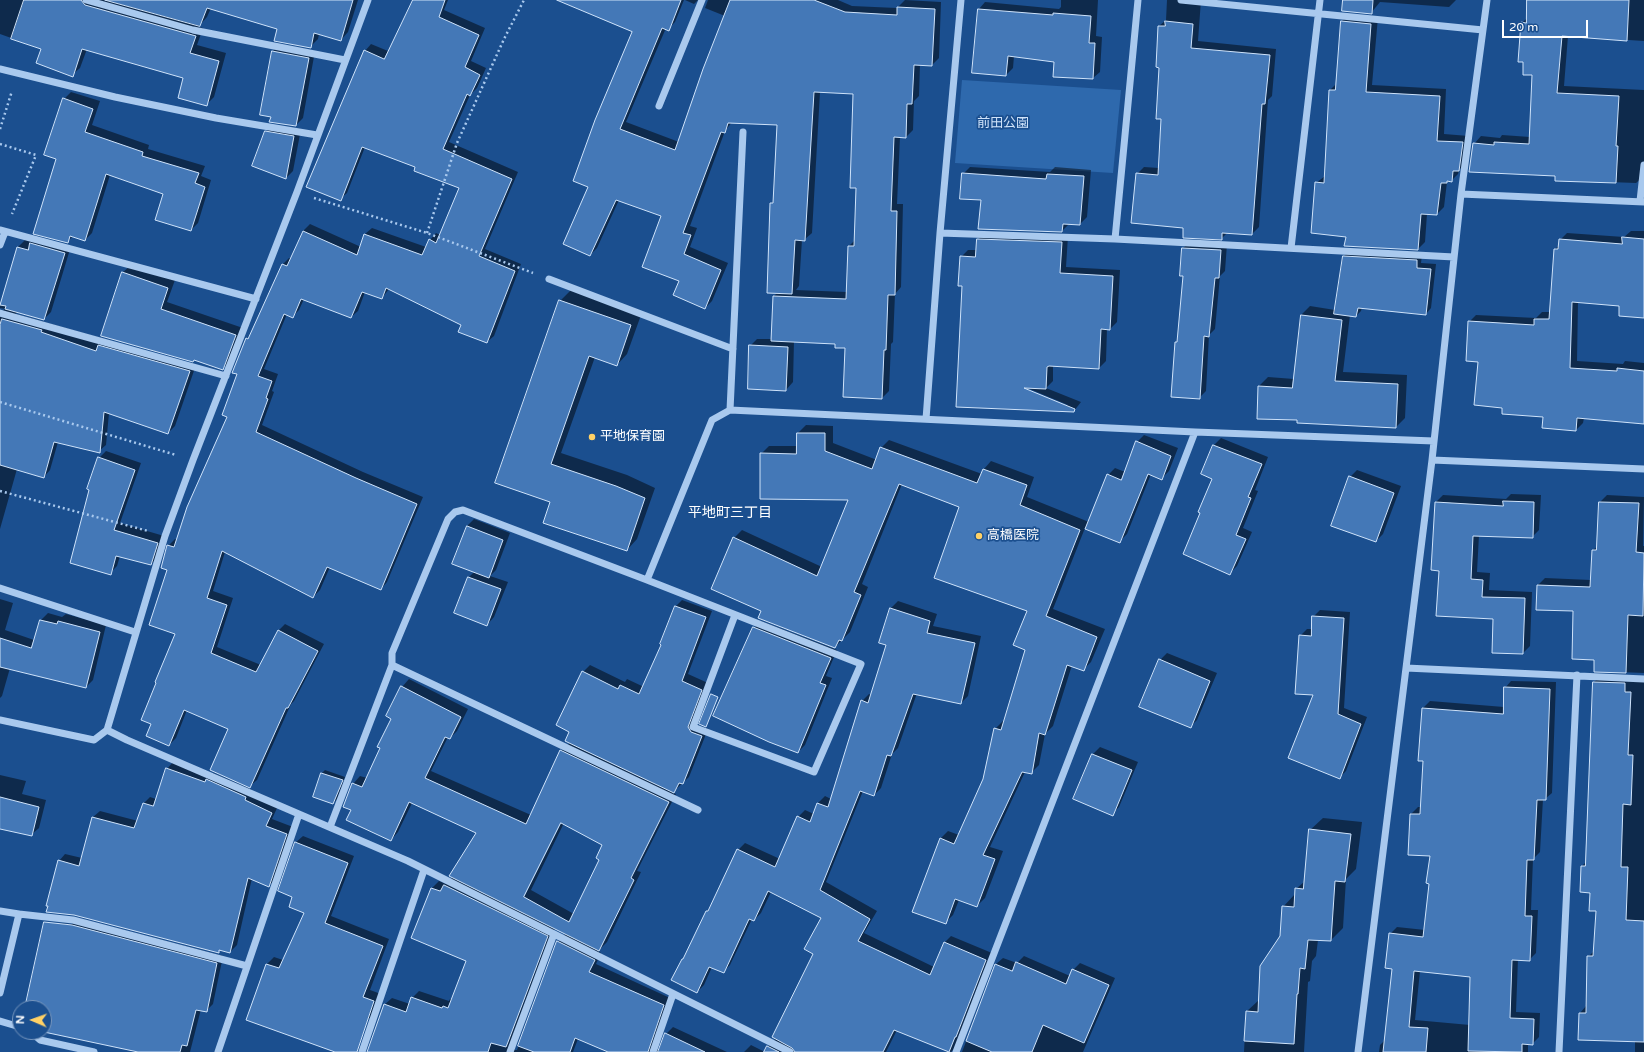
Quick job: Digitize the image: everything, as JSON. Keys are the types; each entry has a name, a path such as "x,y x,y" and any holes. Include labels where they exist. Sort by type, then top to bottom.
{"street":[{"path":"86,0 193,30 344,60"},
{"path":"0,720 94,740 107,730 135,632 165,536 297,192 344,60 368,0"},
{"path":"659,106 702,0"},
{"path":"926,419 960,0"},
{"path":"1114,239 1138,0"},
{"path":"1181,0 1483,30"},
{"path":"1291,248 1320,0"},
{"path":"1358,1052 1432,460 1461,194 1487,0"},
{"path":"0,69 115,97 216,118 317,135"},
{"path":"730,410 743,132"},
{"path":"1461,194 1642,201 1644,165"},
{"path":"0,245 3,231 256,299"},
{"path":"940,233 1114,239 1454,257"},
{"path":"549,279 733,349"},
{"path":"0,313 226,376"},
{"path":"647,580 712,420 730,410 1195,432 1434,441"},
{"path":"956,1052 1195,432"},
{"path":"1432,460 1644,469"},
{"path":"330,827 392,666 392,653 448,519 454,512 463,510 647,580 861,664 814,772 693,727 735,615"},
{"path":"0,588 135,632"},
{"path":"392,666 698,810"},
{"path":"1406,668 1644,678"},
{"path":"1558,1052 1577,675"},
{"path":"107,730 330,827 424,870 790,1052"},
{"path":"218,1052 300,814"},
{"path":"362,1052 424,870"},
{"path":"0,911 73,920 247,966"},
{"path":"0,994 19,914"},
{"path":"510,1052 554,934"},
{"path":"653,1052 673,994"},
{"path":"0,1022 12,1025"},
{"path":"40,1040 94,1052"}],"path":[{"path":"427,232 457,143 504,39 524,0"},
{"path":"0,129 18,73"},
{"path":"0,144 36,155 3,231"},
{"path":"297,192 427,232 549,279"},
{"path":"0,402 193,460"},
{"path":"0,491 165,536"}],"green space":[{"name":"前田公園","path":"962,80 1121,90 1113,173 955,163"}],"building":[{"path":"24,0 81,0 85,5 196,36 190,53 219,61 207,106 178,98 183,78 82,49 73,77 36,63 41,49 11,39"},
{"path":"105,0 353,0 341,41 314,33 311,48 274,41 277,29 207,8 200,26"},
{"path":"413,0 445,0 439,17 479,35 465,67 480,75 470,96 467,94 443,149 512,179 479,256 515,271 487,343 458,332 461,325 386,288 382,299 362,292 351,318 301,299 293,318 284,314 258,376 272,381 266,398 268,399 256,432 417,504 381,590 327,567 313,598 222,551 207,598 227,605 211,653 256,672 278,630 318,651 288,708 286,708 250,788 210,770 228,729 184,710 169,746 146,736 151,724 141,720 175,634 149,625 167,570 161,568 167,545 174,547 187,507 227,417 222,415 237,374 232,373 246,338 248,339 282,264 287,266 303,231 357,255 364,234 422,255 429,239 436,243 459,188 414,171 415,167 362,147 341,201 306,187 364,50 384,59"},
{"path":"557,0 681,0 669,31 662,28 620,129 675,150 703,69 730,0 814,0 845,12 897,15 897,7 935,9 932,66 914,65 912,104 907,104 906,138 894,137 891,211 897,211 895,295 888,295 882,399 843,397 845,348 835,348 835,344 771,341 773,296 846,299 848,246 854,246 856,188 850,188 853,94 814,92 805,241 795,240 792,294 767,293 770,203 773,203 777,125 728,123 725,133 721,132 683,233 691,235 684,254 721,270 705,309 673,295 679,281 642,267 661,216 616,200 590,256 563,244 588,187 573,181 595,120 632,32"},
{"path":"1343,0 1373,0 1372,14 1342,11"},
{"path":"1527,0 1629,0 1627,41 1562,36 1557,93 1619,96 1616,146 1618,146 1616,183 1555,181 1555,176 1469,172 1473,143 1494,145 1494,142 1529,144 1532,75 1523,75 1523,62 1518,62 1521,22 1526,23"},
{"path":"978,9 1053,15 1053,13 1091,16 1089,43 1095,43 1093,79 1053,77 1054,62 1008,56 1006,76 972,73"},
{"path":"1165,21 1193,24 1191,48 1270,55 1265,104 1262,104 1252,235 1222,233 1222,240 1183,238 1183,228 1131,223 1136,173 1158,175 1161,119 1156,119 1159,68 1156,67 1158,26 1165,26"},
{"path":"1341,21 1371,24 1366,92 1440,96 1437,141 1463,142 1459,171 1453,171 1452,182 1447,181 1447,183 1441,183 1437,215 1421,214 1418,250 1344,246 1346,237 1311,233 1315,182 1324,183 1329,90 1335,90"},
{"path":"272,51 309,58 296,126 269,122 271,117 260,115"},
{"path":"63,98 93,109 85,132 143,152 142,156 199,173 195,183 205,187 191,231 155,220 163,194 106,174 85,241 70,236 68,243 33,234 56,159 44,155"},
{"path":"265,131 294,136 286,179 252,166"},
{"path":"962,173 1046,179 1047,174 1084,176 1080,225 1063,224 1062,232 978,229 981,200 960,199"},
{"path":"1622,237 1644,239 1644,318 1619,316 1619,306 1572,302 1570,368 1617,371 1617,368 1644,371 1644,424 1577,418 1576,431 1542,428 1543,417 1502,414 1502,408 1474,405 1478,362 1466,361 1468,321 1534,325 1534,319 1549,319 1554,249 1558,249 1559,239 1622,244"},
{"path":"977,239 1062,242 1060,273 1113,276 1110,330 1101,329 1099,369 1049,366 1047,367 1046,389 1024,388 1075,409 1074,412 956,407 962,286 958,286 960,256 975,257"},
{"path":"30,243 65,253 44,320 5,309 6,306 0,305 17,247 28,250"},
{"path":"1182,248 1221,250 1219,278 1215,278 1209,337 1204,336 1200,399 1171,397 1175,342 1177,342 1183,276 1180,276"},
{"path":"1343,256 1417,260 1417,268 1431,269 1426,315 1358,308 1356,317 1334,314"},
{"path":"122,272 168,288 161,309 236,335 223,370 194,360 193,362 101,336"},
{"path":"559,300 631,325 617,366 589,356 551,464 616,486 645,498 627,551 543,523 550,502 495,483"},
{"path":"1301,315 1342,320 1335,381 1398,384 1396,428 1297,423 1297,420 1257,419 1258,386 1292,388"},
{"path":"2,319 42,330 41,332 96,351 98,345 190,371 168,434 104,412 100,453 54,442 44,478 0,465 0,325"},
{"path":"749,345 788,347 786,391 748,389"},
{"path":"797,433 825,433 825,451 872,469 880,447 977,483 983,469 1027,485 1020,505 1080,530 1046,616 1097,637 1084,671 1067,665 1045,735 1039,733 1032,774 1022,772 983,855 995,859 977,907 955,899 946,924 912,912 940,838 954,844 983,779 994,728 1001,730 1025,650 1013,645 1027,611 934,578 959,507 899,484 854,592 861,595 842,641 839,640 835,648 758,618 761,611 711,589 733,537 817,576 848,500 760,499 760,453 796,454"},
{"path":"1136,441 1171,456 1162,480 1148,474 1120,543 1085,529 1107,474 1121,480"},
{"path":"1213,445 1262,464 1248,497 1251,498 1236,535 1246,539 1230,575 1183,554 1212,479 1201,474"},
{"path":"98,457 135,470 114,530 158,543 151,565 116,556 111,575 70,563 89,490 87,489"},
{"path":"1349,476 1394,493 1376,542 1331,526"},
{"path":"1503,501 1534,502 1533,538 1473,536 1471,579 1483,580 1482,597 1525,598 1523,654 1492,653 1493,619 1436,616 1439,571 1431,570 1435,502 1503,506"},
{"path":"1599,502 1639,503 1636,552 1644,553 1643,616 1628,615 1626,673 1594,672 1594,660 1572,659 1573,611 1536,610 1537,585 1590,587 1592,550 1596,550"},
{"path":"467,526 503,540 489,578 452,564"},
{"path":"468,577 501,589 487,626 454,613"},
{"path":"675,606 706,617 682,681 702,690 688,727 691,732 702,736 683,784 679,783 674,793 565,741 569,732 556,725 582,671 618,689 620,685 639,694 661,645 660,644"},
{"path":"890,608 930,621 927,633 975,643 961,704 913,694 891,756 887,755 874,796 860,791 820,890 870,919 858,941 930,975 944,942 986,960 949,1052 894,1030 883,1052 795,1052 792,1048 772,1037 813,954 804,949 821,918 768,891 754,921 749,919 724,973 709,967 697,993 671,980 683,959 706,911 708,911 737,849 775,867 797,816 810,822 817,803 828,807 861,700 868,703 886,645 879,643"},
{"path":"1312,616 1344,618 1338,714 1361,724 1340,779 1288,758 1313,695 1295,694 1299,635 1311,636"},
{"path":"40,620 57,624 58,621 100,632 86,688 0,667 0,638 31,648"},
{"path":"753,627 831,658 820,683 826,685 798,753 769,742 713,716"},
{"path":"1159,659 1210,681 1191,728 1139,707"},
{"path":"1593,682 1625,683 1625,692 1631,692 1628,755 1633,755 1631,805 1623,804 1621,867 1628,867 1626,920 1644,921 1644,1042 1578,1040 1579,1013 1586,1013 1587,956 1593,956 1596,911 1589,911 1590,893 1580,892 1581,866 1585,866"},
{"path":"401,686 461,717 450,739 445,737 425,778 526,824 560,750 669,802 631,878 634,880 599,951 449,876 476,833 409,802 391,841 346,820 351,810 343,807 352,783 362,787 380,748 377,747 391,719 386,716","holes":["561,823 602,845 596,858 599,860 569,922 524,897"]},
{"path":"1504,687 1550,689 1546,800 1537,800 1534,860 1527,860 1525,916 1532,916 1530,961 1512,960 1510,1018 1534,1019 1533,1045 1522,1044 1522,1052 1468,1051 1470,977 1414,971 1409,1027 1428,1028 1426,1052 1383,1052 1392,969 1385,968 1389,933 1423,937 1429,884 1426,883 1430,856 1408,855 1410,814 1420,814 1423,761 1418,761 1422,708 1503,714"},
{"path":"711,694 718,697 706,727 699,724"},
{"path":"1092,754 1132,770 1113,816 1073,799"},
{"path":"166,768 205,782 206,779 246,797 245,800 272,813 266,826 287,834 269,887 248,878 230,953 219,950 219,953 74,915 46,912 48,906 46,906 58,860 79,866 92,817 134,828 143,803 153,806"},
{"path":"321,773 343,780 333,804 313,797"},
{"path":"0,797 39,807 32,836 0,829"},
{"path":"1309,829 1351,834 1345,882 1335,881 1331,941 1308,940 1305,969 1300,968 1294,1044 1244,1041 1246,1011 1258,1012 1260,966 1280,936 1282,906 1294,907 1295,888 1303,889"},
{"path":"295,842 348,863 325,923 383,946 363,997 374,1001 357,1052 335,1052 246,1020 266,964 279,968 304,913 289,907 292,897 278,891"},
{"path":"444,885 548,936 506,1047 491,1043 488,1052 367,1052 384,1004 406,1012 411,997 442,1008 443,1006 448,1008 466,961 411,938 431,888 440,891"},
{"path":"44,922 72,925 217,963 207,1012 196,1010 187,1046 182,1045 180,1052 138,1052 52,1034 52,1000 27,1000"},
{"path":"557,941 595,960 589,972 664,1005 648,1052 608,1052 575,1038 570,1052 534,1052 518,1046"},
{"path":"1016,962 1066,984 1072,969 1109,985 1084,1043 1043,1025 1032,1052 992,1052 966,1041 995,964 1012,971"},
{"path":"665,1033 705,1052 658,1052"},
{"path":"767,1046 779,1052 764,1052"}],"place":[{"name":"平地保育園","path":"592,437"},
{"name":"高橋医院","path":"979,536"}],"district":[{"name":"平地町三丁目","path":"730,513"}]}
